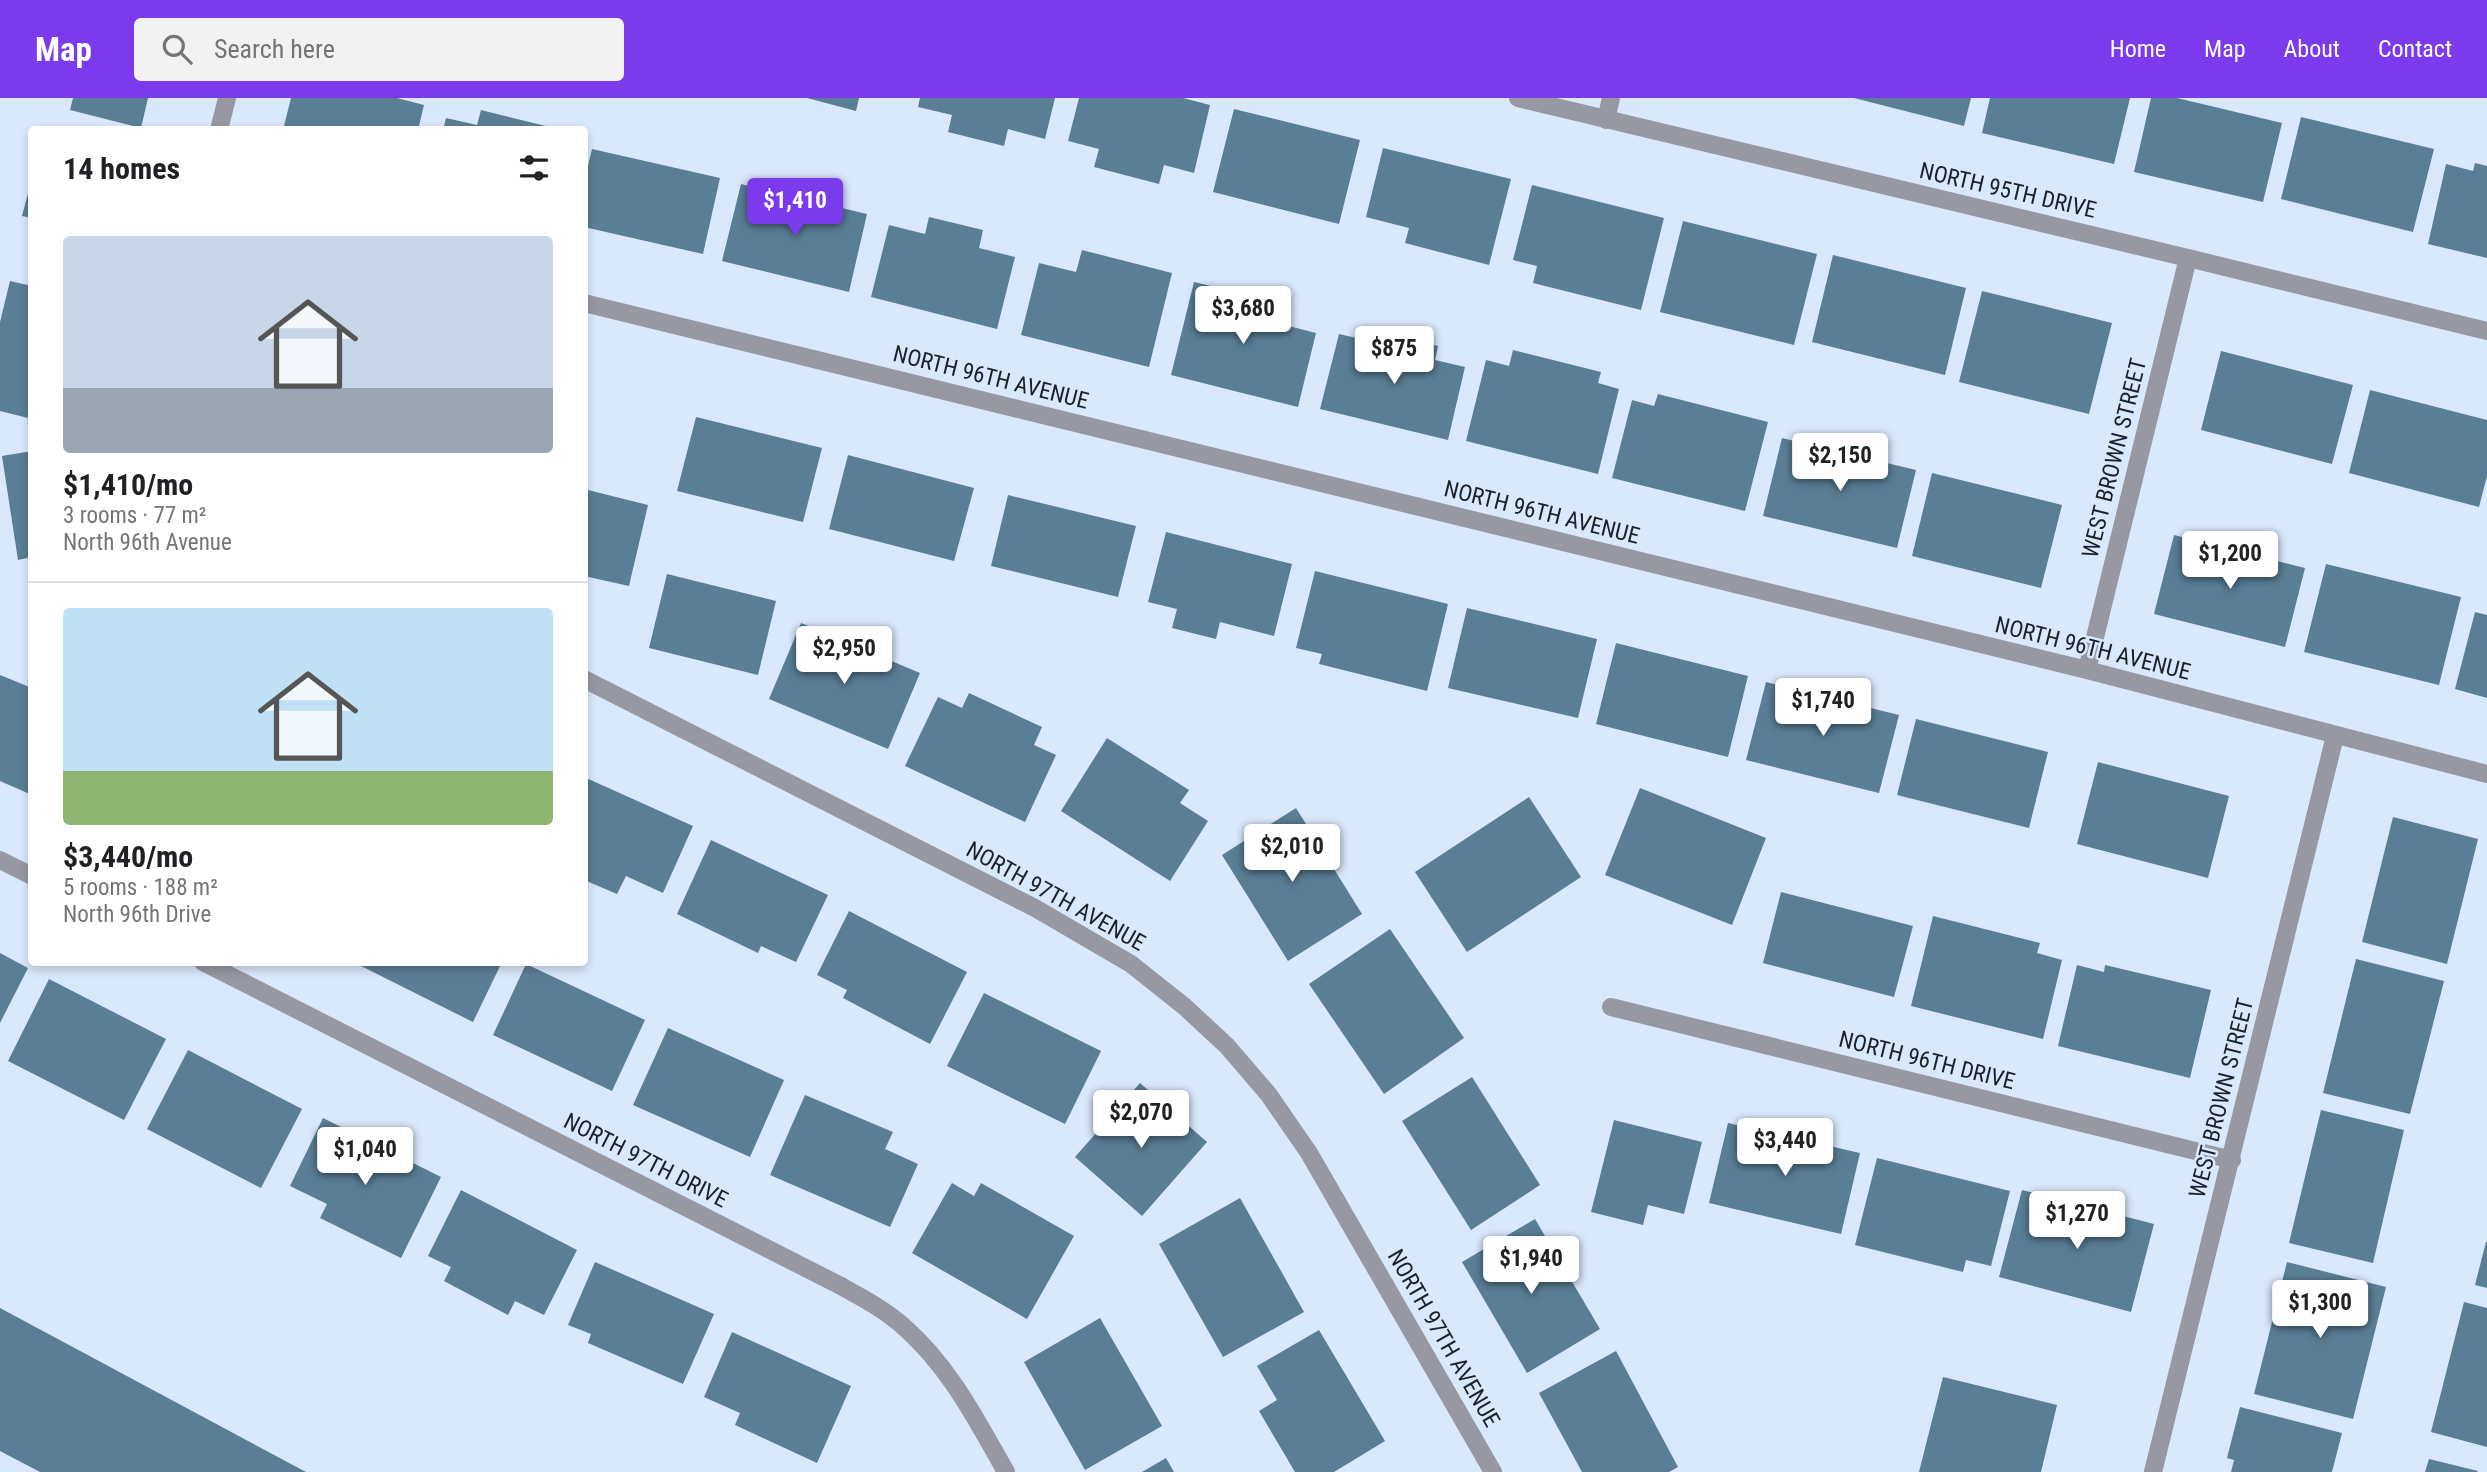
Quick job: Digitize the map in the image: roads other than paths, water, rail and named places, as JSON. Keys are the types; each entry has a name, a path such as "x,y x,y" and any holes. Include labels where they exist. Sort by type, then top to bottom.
{"street":[{"path":"220,126 227,98"},
{"name":"NORTH 95TH DRIVE","path":"1518,98 2487,331"},
{"path":"1606,120 1611,98"},
{"name":"WEST BROWN STREET","path":"2087,670 2188,258"},
{"name":"NORTH 96TH AVENUE","path":"588,304 2087,670 2487,774"},
{"name":"NORTH 97TH AVENUE","path":"588,681 1035,908 1131,964 1185,1007 1227,1046 1269,1095 1309,1153 1493,1472"},
{"name":"WEST BROWN STREET","path":"2153,1472 2335,736"},
{"path":"0,860 28,874"},
{"name":"NORTH 97TH DRIVE","path":"211,966 874,1305 902,1324 957,1386 1006,1472"},
{"name":"NORTH 96TH DRIVE","path":"1611,1007 2232,1160"}]}
